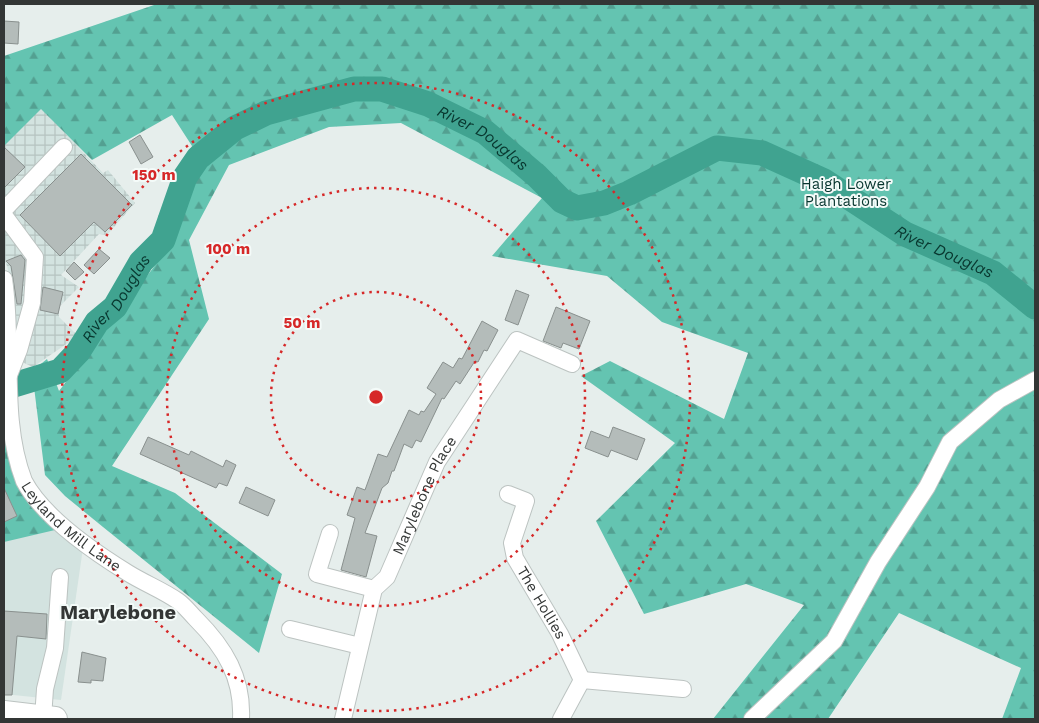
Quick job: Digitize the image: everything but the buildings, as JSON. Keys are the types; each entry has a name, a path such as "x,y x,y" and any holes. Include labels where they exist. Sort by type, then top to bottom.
{"highway":[{"path":"4,713 49,719"}],"street":[{"path":"4,210 64,147"},
{"path":"4,215 34,257 32,303 6,388"},
{"name":"Leyland Mill Lane","path":"4,279 6,301 6,424 24,481 41,505 76,536 128,573 178,601 213,637 224,650 238,681 241,695 241,719"},
{"name":"Marylebone Place","path":"343,719 374,589 387,577 437,462 517,340 572,364"},
{"path":"752,719 834,641 878,562 927,487 950,442 999,400 1035,380"},
{"name":"The Hollies","path":"508,494 526,501 512,543 515,558 560,634 582,680"},
{"path":"330,533 317,574 374,589"},
{"path":"49,719 45,689 55,648 60,577"},
{"path":"290,629 360,646"},
{"path":"561,719 582,680 683,689"}],"shaded area":[{"path":"18,67 61,129 103,173 108,170 135,203 107,235 99,234 61,275 79,287 59,307 59,317 78,336 33,367 13,358 15,307 4,259 4,85"},
{"path":"42,518 83,548 61,700 4,694 4,531"}],"green space":[{"name":"Haigh Lower Plantations","path":"157,4 1035,4 1035,719 1002,719 1021,668 899,613 828,719 713,719 804,605 746,584 644,614 596,521 675,443 581,376 610,361 724,419 748,353 662,322 607,276 492,256 542,198 401,123 329,127 229,165 189,240 209,319 112,466 175,493 282,574 259,653 103,527 65,496 45,475 32,371 47,359 59,391 163,255 158,217 192,146 172,115 92,160 41,109 4,146 4,56"},
{"path":"4,408 20,484 55,530 4,542"}],"waterway":[{"name":"River Douglas","path":"4,388 60,371 78,352 97,322 115,307 141,262 163,240 185,177 198,158 235,128 266,113 354,89 382,89 428,104 485,132 537,176 562,201 577,208 604,203 629,193 717,148 762,153 824,181 905,234 993,273 1035,307"}],"district":[{"name":"Marylebone","path":"118,612"}]}
